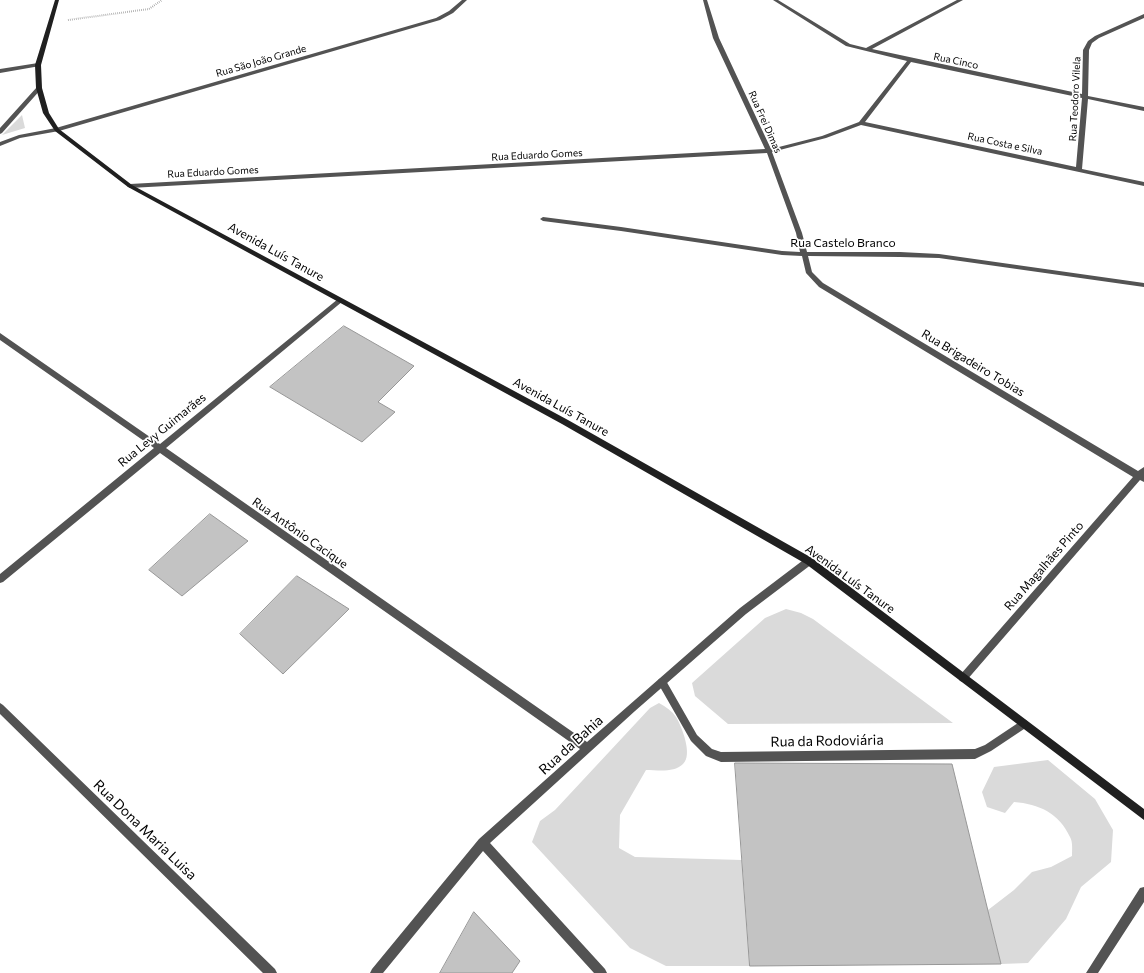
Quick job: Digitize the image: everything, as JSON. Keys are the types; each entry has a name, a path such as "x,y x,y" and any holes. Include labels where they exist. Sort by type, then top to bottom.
{"main road":[{"name":"Avenida Luís Tanure","path":"57,0 38,65 39,88 46,113 57,130 130,186 565,422 809,561 1144,815"}],"street":[{"name":"Rua São João Grande","path":"0,144 19,138 57,130 438,19 451,12 466,0"},
{"name":"Rua Frei Dimas","path":"705,0 716,38 769,150 799,233 803,255"},
{"name":"Rua Cinco","path":"775,0 848,44 866,50 1085,98 1144,109"},
{"path":"866,50 961,0"},
{"name":"Rua Teodoro Vilela","path":"1079,170 1085,98 1086,50 1090,42 1097,37 1144,16"},
{"path":"862,123 910,60"},
{"path":"0,71 38,65"},
{"path":"0,132 39,88"},
{"name":"Rua Eduardo Gomes","path":"130,186 769,150 824,137 862,123"},
{"name":"Rua Costa e Silva","path":"862,123 1144,184"},
{"name":"Rua Castelo Branco","path":"543,220 621,229 803,255 911,254 939,256 1144,285"},
{"name":"Rua Brigadeiro Tobias","path":"803,255 809,273 821,284 1142,475"},
{"name":"Rua Levy Guimarães","path":"0,579 340,301"},
{"name":"Rua Antônio Cacique","path":"0,336 587,748"},
{"name":"Rua Magalhães Pinto","path":"963,678 1142,475"},
{"name":"Rua da Bahia","path":"376,973 483,843 587,748 744,611 809,561"},
{"name":"Rua da Rodoviária","path":"662,682 694,738 709,753 721,756 975,754 988,748 1024,724"},
{"name":"Rua Dona Maria Luisa","path":"0,708 271,973"},
{"path":"483,843 601,973"},
{"path":"1092,973 1144,892"}],"path":[{"path":"50,22 148,10 162,0"}],"shaded area":[{"path":"22,115 25,128 2,135"},
{"path":"786,609 801,613 813,619 953,723 728,724 695,696 692,683 765,618"},
{"path":"659,703 671,711 676,717 686,741 686,760 679,767 671,770 646,770 620,815 619,848 635,857 742,860 750,966 666,966 630,948 532,842 540,821 555,810 650,708"},
{"path":"1048,760 1095,799 1113,830 1111,862 1081,887 1066,919 1028,963 1001,964 988,910 1014,890 1032,872 1051,867 1072,856 1072,844 1070,837 1060,822 1047,811 1032,805 1014,802 1005,813 987,807 982,792 994,767"}],"building":[{"path":"344,326 414,366 378,402 395,412 362,442 270,387"},
{"path":"210,514 248,541 182,596 149,570"},
{"path":"297,576 349,609 283,674 240,634"},
{"path":"735,763 952,764 1001,964 750,966"},
{"path":"474,912 520,961 512,973 440,973"}]}
